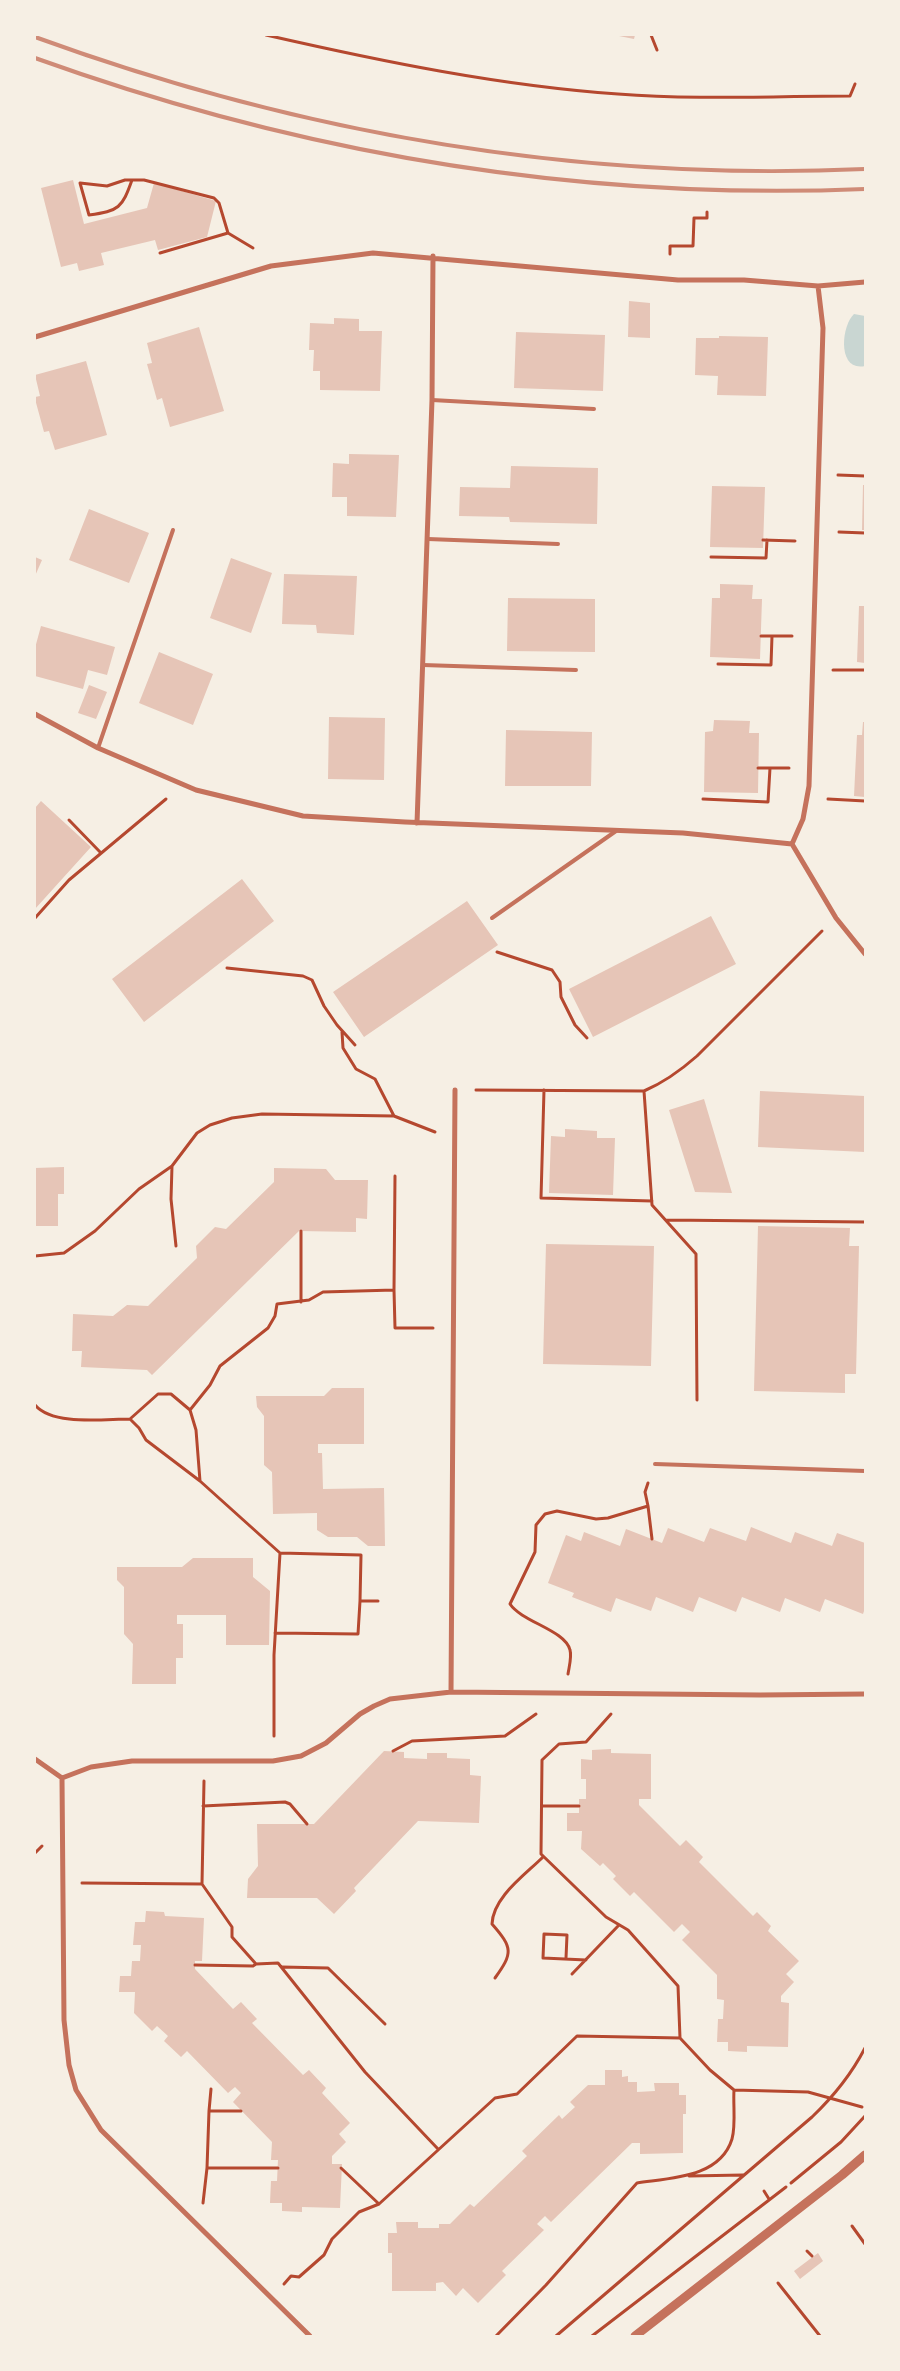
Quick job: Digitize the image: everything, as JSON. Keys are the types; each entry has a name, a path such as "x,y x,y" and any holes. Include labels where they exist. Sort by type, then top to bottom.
{"street":[{"path":"35,337 270,266 373,253 434,256 678,280 744,280 818,286 865,282"},
{"path":"416,823 428,539 434,256"},
{"path":"792,844 809,798 823,328 818,286"},
{"path":"35,714 98,748 196,790 303,816 416,823 682,833 792,844"},
{"path":"792,844 836,918 865,954"},
{"path":"451,1692 455,1090"},
{"path":"62,1778 91,1768 132,1761 273,1761 301,1756 326,1743 360,1714 390,1699 451,1692 566,1694 612,1692 760,1695 865,1694"},
{"path":"35,1759 62,1778"},
{"path":"62,1778 64,2020 69,2065 76,2090 101,2130 310,2336"},
{"path":"635,2336 835,2181 865,2155"}],"lane":[{"path":"432,400 594,408"},
{"path":"98,748 173,530"},
{"path":"428,539 558,544"},
{"path":"423,665 576,670"},
{"path":"492,918 618,830"},
{"path":"656,1464 865,1471"}],"path":[{"path":"266,35 365,57 505,81 618,94 850,96 855,84"},
{"path":"651,35 657,50"},
{"path":"132,180 124,202 112,212 89,215 80,183 107,186 125,180 132,180 144,180 214,198 218,202 228,233 253,248"},
{"path":"670,254 670,246 693,246 694,218 707,218 707,212"},
{"path":"160,253 228,233"},
{"path":"839,532 865,533"},
{"path":"711,557 766,558 765,540 816,541"},
{"path":"761,636 814,636"},
{"path":"718,664 771,665 772,636"},
{"path":"813,669 865,670"},
{"path":"758,768 810,769"},
{"path":"703,799 768,802 770,768"},
{"path":"35,918 69,880 184,785"},
{"path":"809,798 865,801"},
{"path":"69,820 101,853"},
{"path":"455,1090 644,1090 677,1074 836,918"},
{"path":"496,952 552,970 560,982 561,997 571,1018 587,1038"},
{"path":"227,968 303,976 312,980 324,1006 342,1031 355,1044"},
{"path":"342,1031 343,1048 347,1055 356,1069 375,1079 394,1116"},
{"path":"544,1090 541,1198 652,1201"},
{"path":"644,1090 652,1206 696,1254 697,1400"},
{"path":"35,1256 64,1253 95,1231 139,1188 172,1166 196,1133 210,1124 232,1118 262,1114 394,1116 454,1140"},
{"path":"172,1166 171,1199 176,1246"},
{"path":"395,1176 395,1328 452,1328"},
{"path":"665,1220 865,1222"},
{"path":"300,1302 302,1231"},
{"path":"190,1410 210,1385 220,1366 268,1328 275,1316 277,1304 310,1300 323,1292 394,1290"},
{"path":"35,1405 42,1413 57,1418 130,1419 158,1394 172,1394 190,1410 196,1430 200,1481"},
{"path":"130,1419 139,1428 146,1440 200,1481 280,1553 361,1555 358,1634 275,1633"},
{"path":"652,1539 645,1492 656,1464"},
{"path":"566,1694 570,1650 564,1642 551,1632 516,1613 510,1604 535,1552 536,1525 545,1514 556,1512 596,1519 608,1518 648,1506"},
{"path":"274,1736 275,1633 280,1553"},
{"path":"360,1601 378,1601"},
{"path":"612,1692 610,1716 586,1742 559,1744 542,1760 541,1854 606,1917 628,1930 678,1986 680,2038 710,2070 734,2090 808,2092 833,2097 862,2107"},
{"path":"393,1751 412,1741 505,1736 540,1711"},
{"path":"204,1761 202,1884 232,1927 232,1938 256,1964"},
{"path":"203,1806 285,1802 290,1804 307,1824"},
{"path":"542,1806 579,1806"},
{"path":"496,1978 508,1961 509,1950 502,1935 492,1924 492,1914 500,1901 543,1857"},
{"path":"64,1882 202,1884"},
{"path":"572,1974 619,1925"},
{"path":"566,1958 567,1935 544,1934 543,1958 586,1960"},
{"path":"195,1965 253,1966 256,1964 278,1963 365,2072 438,2149"},
{"path":"282,1967 328,1968 385,2024"},
{"path":"271,2297 292,2276 299,2277 324,2255 332,2239 359,2212 379,2204 495,2098 517,2094 577,2036 680,2038"},
{"path":"556,2336 833,2097 865,2048"},
{"path":"189,2217 204,2201 211,2089"},
{"path":"689,2176 722,2159 732,2138 734,2090"},
{"path":"209,2111 242,2111"},
{"path":"592,2336 841,2142 865,2116"},
{"path":"207,2168 278,2168"},
{"path":"341,2168 379,2204"},
{"path":"496,2336 546,2284 637,2183 689,2176 743,2175"},
{"path":"764,2191 770,2199"},
{"path":"852,2226 865,2244"},
{"path":"807,2251 812,2256"},
{"path":"778,2282 820,2336"}],"shaded area":[{"path":"854,314 865,316 865,366 856,366 850,362 844,347 846,328"}],"building":[{"path":"614,35 635,35 634,39"},
{"path":"73,180 84,224 147,208 154,183 216,201 207,237 158,250 155,240 101,253 104,265 79,271 77,263 61,267 41,188"},
{"path":"629,301 650,303 650,338 628,337"},
{"path":"334,318 359,319 359,331 382,331 380,391 320,390 320,371 313,371 314,350 309,350 310,323 334,324"},
{"path":"199,327 224,411 170,427 162,398 157,400 147,364 152,363 147,343"},
{"path":"516,332 605,335 603,391 514,388"},
{"path":"719,336 768,337 766,396 717,395 718,376 695,375 696,338 719,338"},
{"path":"86,361 107,435 55,450 49,431 44,432 35,399 35,397 40,396 35,375"},
{"path":"349,454 399,455 396,517 347,516 347,497 332,497 333,463 349,464"},
{"path":"511,466 598,468 597,524 510,522 509,517 459,516 460,487 510,488"},
{"path":"863,485 865,485 865,530 862,530"},
{"path":"712,486 765,487 763,548 710,547"},
{"path":"89,509 149,533 129,583 69,560"},
{"path":"35,557 42,560 35,576"},
{"path":"231,558 272,573 251,633 210,618"},
{"path":"284,574 357,576 354,635 317,633 316,625 282,624"},
{"path":"720,584 753,585 752,599 762,599 760,659 710,657 712,598 720,598"},
{"path":"508,598 595,599 595,652 507,651"},
{"path":"859,606 865,606 865,663 857,662"},
{"path":"41,626 115,647 107,675 88,670 83,689 35,676 35,648"},
{"path":"159,652 213,674 193,725 139,703"},
{"path":"89,685 107,692 96,719 78,713"},
{"path":"329,717 385,718 384,780 328,779"},
{"path":"714,720 750,721 749,733 759,733 758,793 704,792 705,732 713,731"},
{"path":"863,722 865,722 865,797 854,796 857,735 862,735"},
{"path":"506,730 592,732 591,786 505,786"},
{"path":"41,801 91,847 35,909 35,808"},
{"path":"242,879 274,921 144,1022 112,979"},
{"path":"467,901 498,945 364,1037 333,992"},
{"path":"711,916 736,964 593,1037 569,989"},
{"path":"760,1091 865,1096 865,1152 758,1147"},
{"path":"704,1099 732,1193 695,1192 669,1110"},
{"path":"565,1129 597,1131 597,1138 615,1138 613,1195 549,1193 551,1136 565,1137"},
{"path":"64,1167 64,1194 58,1194 58,1226 35,1226 35,1168"},
{"path":"274,1168 326,1169 335,1180 368,1180 367,1219 356,1218 356,1232 299,1231 152,1375 147,1370 81,1367 82,1351 72,1351 73,1314 113,1316 127,1305 148,1306 197,1258 196,1246 215,1227 226,1229 274,1182"},
{"path":"758,1226 850,1228 849,1246 859,1246 856,1374 845,1374 845,1393 754,1391"},
{"path":"546,1244 654,1246 651,1366 543,1364"},
{"path":"332,1388 364,1388 364,1444 318,1444 318,1453 322,1453 323,1489 384,1488 385,1546 368,1546 357,1537 328,1537 317,1530 317,1513 273,1514 272,1472 264,1465 264,1416 257,1407 256,1396 324,1396"},
{"path":"751,1527 791,1543 795,1532 832,1546 837,1533 865,1543 865,1608 863,1614 825,1599 820,1612 785,1598 780,1612 742,1597 736,1612 699,1597 693,1612 656,1597 651,1611 616,1598 611,1612 572,1597 574,1593 548,1583 566,1535 581,1541 584,1532 620,1546 626,1529 662,1543 668,1528 704,1542 710,1528 746,1541"},
{"path":"193,1558 253,1558 253,1577 270,1591 269,1645 226,1645 226,1615 177,1615 177,1624 183,1624 183,1658 176,1658 176,1684 132,1684 133,1644 124,1634 124,1587 117,1580 117,1567 182,1567"},
{"path":"611,1749 611,1753 651,1754 651,1799 639,1799 639,1805 680,1846 686,1840 703,1857 699,1862 753,1916 757,1912 771,1926 768,1931 799,1961 786,1974 794,1982 781,1996 781,2002 789,2003 788,2047 747,2046 747,2052 728,2051 728,2042 717,2042 718,2019 723,2019 724,2000 717,1999 717,1975 682,1940 690,1932 682,1924 674,1932 634,1892 630,1896 613,1879 616,1876 603,1863 600,1866 581,1849 582,1831 567,1831 567,1813 579,1813 579,1799 586,1799 586,1779 581,1779 581,1759 592,1760 592,1750"},
{"path":"384,1751 404,1752 404,1758 427,1759 427,1753 447,1753 447,1758 470,1759 470,1775 481,1776 479,1823 418,1821 354,1888 356,1891 334,1914 317,1898 247,1898 248,1879 258,1866 257,1824 314,1824"},
{"path":"146,1911 164,1912 165,1916 204,1918 202,1961 195,1961 195,1969 233,2009 241,2002 257,2019 252,2023 303,2075 309,2070 326,2088 322,2093 350,2123 339,2134 346,2142 332,2156 332,2164 342,2164 340,2208 302,2207 302,2212 282,2211 282,2203 270,2203 271,2181 277,2181 278,2160 271,2160 272,2142 233,2102 241,2093 235,2087 228,2093 187,2051 181,2057 164,2041 168,2036 157,2026 152,2031 134,2013 135,1992 119,1992 120,1976 131,1976 132,1961 140,1961 141,1945 133,1945 135,1922 145,1922"},
{"path":"605,2070 622,2070 622,2077 628,2076 628,2082 637,2082 637,2092 655,2091 654,2083 679,2083 679,2095 686,2095 686,2114 683,2114 683,2153 640,2154 640,2143 632,2143 551,2222 545,2216 537,2224 544,2230 502,2271 506,2275 478,2303 463,2288 456,2296 443,2282 436,2283 436,2291 392,2291 392,2253 388,2253 388,2233 397,2233 396,2222 418,2222 418,2228 439,2228 439,2224 450,2224 470,2204 474,2207 527,2156 522,2151 559,2115 562,2119 575,2107 570,2102 588,2085 605,2085"},
{"path":"818,2253 823,2261 800,2279 794,2271"}],"railway":[{"path":"35,37 135,71 237,100 340,125 443,144 548,159 653,168 759,171 865,169"},
{"path":"35,58 136,92 237,121 340,145 444,164 548,178 653,187 759,191 865,189"}]}
